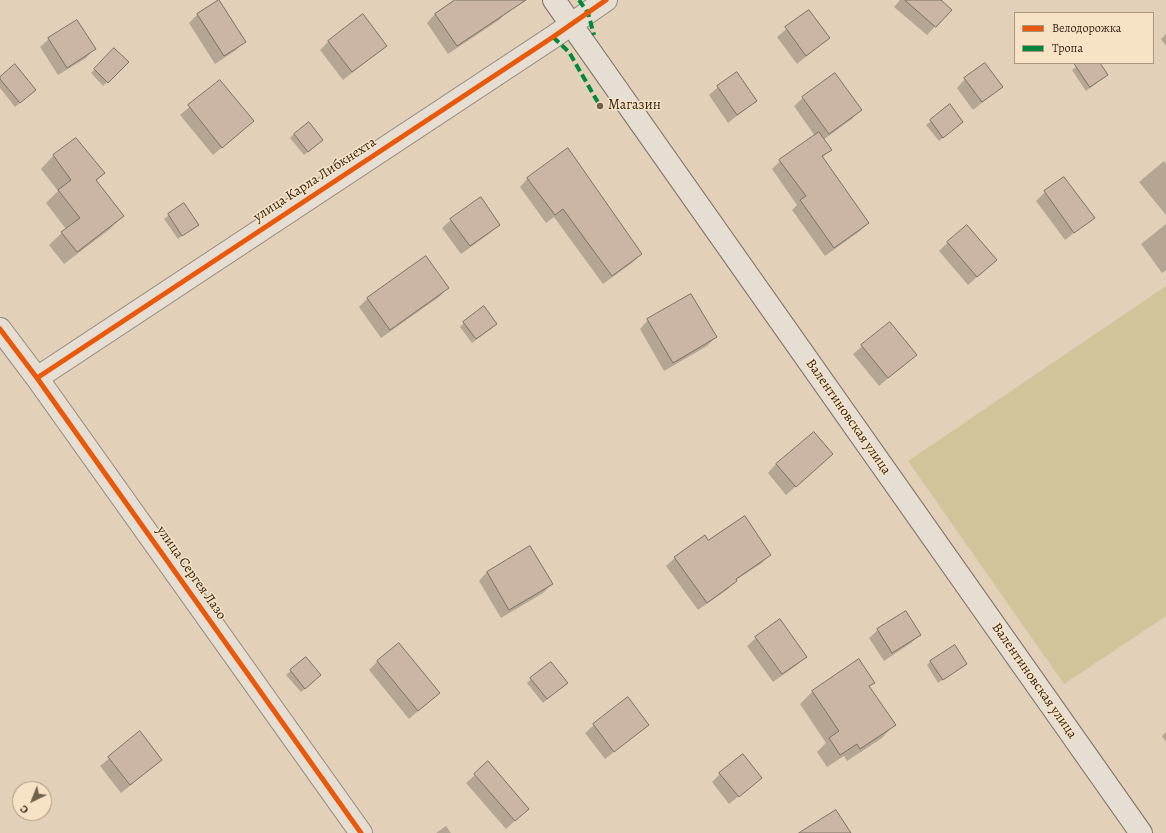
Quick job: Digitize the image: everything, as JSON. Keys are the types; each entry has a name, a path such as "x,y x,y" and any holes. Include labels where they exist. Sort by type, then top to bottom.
{"street":[{"name":"Валентиновская улица","path":"554,0 1141,833"},
{"name":"улица Карла Либкнехта","path":"37,378 606,0"},
{"name":"улица Сергея Лазо","path":"0,329 37,378 361,833"}],"shaded area":[{"path":"1166,286 1166,616 1064,684 908,461"}],"building":[{"path":"219,0 246,42 224,56 197,14"},
{"path":"455,0 526,0 457,46 435,14"},
{"path":"905,0 941,0 952,10 936,27"},
{"path":"809,10 830,38 806,56 785,27"},
{"path":"363,14 387,46 352,72 328,41"},
{"path":"77,20 96,49 67,68 48,38"},
{"path":"114,48 129,62 108,83 94,69"},
{"path":"985,63 1003,87 982,102 964,78"},
{"path":"15,64 36,90 20,103 0,79 0,77"},
{"path":"1075,64 1101,64 1108,75 1090,87"},
{"path":"737,72 757,101 737,115 717,86"},
{"path":"835,73 862,110 829,134 802,97"},
{"path":"220,80 254,121 222,148 188,105"},
{"path":"950,104 963,122 943,138 930,120"},
{"path":"309,122 323,140 308,152 294,134"},
{"path":"819,132 832,150 822,156 869,223 834,248 800,200 806,196 779,160"},
{"path":"76,138 105,173 96,180 124,216 77,252 61,232 80,218 58,190 71,180 53,155"},
{"path":"568,148 642,254 612,276 563,209 555,215 527,178"},
{"path":"1064,177 1095,218 1074,233 1044,191"},
{"path":"481,197 500,225 470,246 450,219"},
{"path":"184,203 199,225 182,236 168,214"},
{"path":"967,225 997,260 977,277 947,242"},
{"path":"426,256 449,288 390,330 367,298"},
{"path":"691,294 717,337 673,363 647,319"},
{"path":"484,306 497,324 476,339 463,322"},
{"path":"890,322 917,355 888,378 861,345"},
{"path":"814,432 833,454 796,487 776,464"},
{"path":"745,516 771,555 736,579 737,581 707,603 674,557 705,535 708,540"},
{"path":"530,546 553,584 509,610 487,572"},
{"path":"906,611 921,635 892,653 877,629"},
{"path":"780,619 807,657 782,674 755,637"},
{"path":"399,643 440,693 418,711 377,661"},
{"path":"955,645 967,664 943,680 930,661"},
{"path":"306,657 321,675 305,689 290,670"},
{"path":"859,659 875,683 869,686 896,725 860,749 857,744 840,755 829,738 839,731 812,691"},
{"path":"551,662 568,683 547,699 530,678"},
{"path":"628,697 649,725 614,752 593,724"},
{"path":"140,731 162,760 130,785 108,757"},
{"path":"743,754 762,778 739,797 719,773"},
{"path":"488,761 529,809 515,821 474,774"},
{"path":"836,810 851,833 799,833"}],"marked path":[{"path":"579,0 588,13 594,35"},
{"path":"553,37 569,52 600,106"}],"cycle path":[{"path":"37,378 553,37 606,0"},
{"path":"0,329 37,378 361,833"}],"place":[{"name":"Магазин","path":"600,106"}]}
